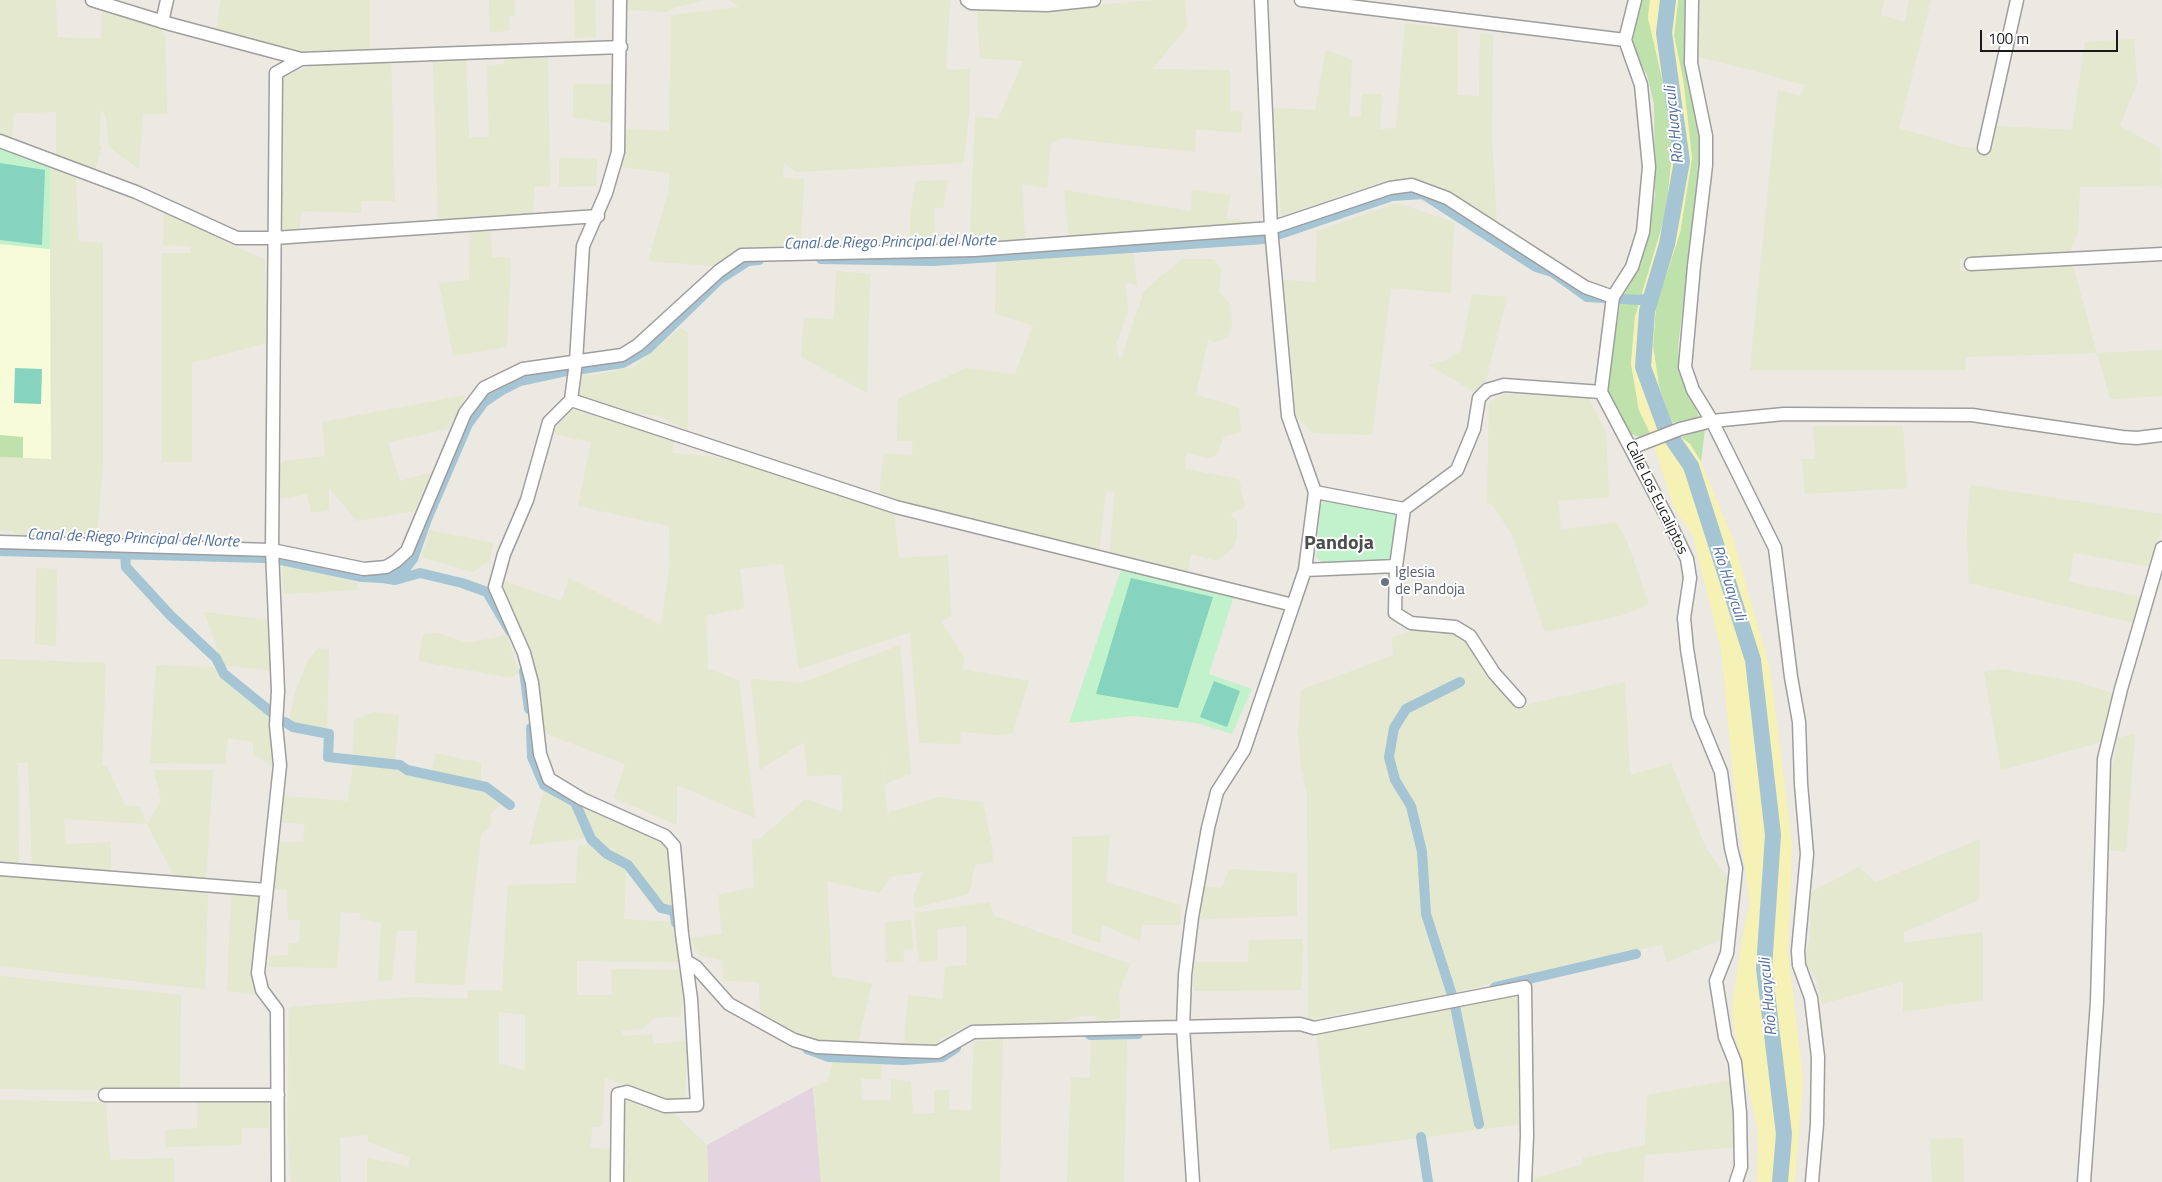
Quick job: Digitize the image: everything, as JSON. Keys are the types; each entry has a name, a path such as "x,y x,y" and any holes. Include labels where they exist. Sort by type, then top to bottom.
{"street":[{"path":"92,0 162,22 301,59 620,47"},
{"path":"162,22 167,0"},
{"path":"617,1182 618,1094 626,1092 665,1106 697,1104 691,999 674,846 665,836 582,800 549,779 540,754 532,683 524,653 495,587 504,554 527,500 548,422 571,400 576,362 583,246 598,216 618,152 620,0"},
{"path":"967,0 971,3 1048,5 1094,0"},
{"path":"1193,1182 1183,1026 1185,975 1192,916 1208,828 1217,792 1244,750 1305,570 1316,492 1288,416 1272,228 1260,0"},
{"path":"1301,0 1624,40"},
{"path":"1519,701 1494,673 1470,636 1455,627 1411,623 1395,614 1396,566 1404,509 1457,470 1474,429 1479,398 1487,390 1504,385 1601,392 1614,297 1632,267 1644,232 1649,167 1641,85 1624,40 1635,0"},
{"path":"1692,0 1691,63 1706,136 1706,165 1685,367 1693,390 1712,421 1775,548 1791,678 1800,722 1801,784 1807,854 1798,951 1799,965 1811,998 1818,1057 1817,1124 1812,1182"},
{"path":"1984,148 2017,0"},
{"path":"278,1182 277,1010 262,990 258,973 280,765 276,725 278,691 272,550 276,74 301,59"},
{"path":"0,141 136,192 237,238 274,238 598,216"},
{"path":"0,542 272,550 364,569 386,567 396,561 406,551 465,412 484,388 523,370 622,355 638,345 720,271 742,255 974,250 1272,228 1390,188 1412,185 1447,198 1585,287 1614,297"},
{"path":"1972,264 2162,254"},
{"name":"Calle Los Eucaliptos","path":"1601,392 1668,518 1687,559 1690,578 1684,618 1687,649 1698,716 1720,772 1731,848 1736,868 1727,953 1716,981 1725,1037 1735,1062 1740,1113 1741,1167 1736,1182"},
{"path":"571,400 896,507 1293,605"},
{"path":"1631,448 1680,429 1712,421 1784,414 1962,414 2122,437 2137,438 2162,435"},
{"path":"1316,492 1404,509"},
{"path":"2084,1182 2096,1002 2104,759 2121,689 2162,548"},
{"path":"1305,570 1396,566"},
{"path":"0,869 266,890"},
{"path":"686,961 696,967 729,1004 794,1040 817,1047 938,1052 973,1032 1300,1024 1314,1028 1525,987 1527,1136 1524,1182"},
{"path":"105,1095 278,1096"}],"shaded area":[{"path":"0,0 56,0 57,37 101,39 102,9 161,29 165,37 167,114 143,114 139,169 109,147 106,115 101,110 99,145 102,146 95,171 56,156 56,112 14,113 12,139 0,134"},
{"path":"221,0 370,0 370,50 302,52 216,31"},
{"path":"489,0 514,0 515,15 509,16 510,31 490,32"},
{"path":"574,0 595,0 596,37 575,38"},
{"path":"627,0 705,0 674,8 667,12 627,10"},
{"path":"729,0 950,0 946,70 970,69 970,109 963,163 795,172 784,162 783,178 804,179 801,244 743,249 712,266 648,261 669,189 669,173 621,167 626,129 669,131 671,15 739,7"},
{"path":"1156,0 1185,0 1187,27 1152,69 1230,70 1230,111 1243,112 1241,133 1196,129 1195,152 1062,138 1051,144 1047,188 1022,184 1025,239 972,243 970,238 975,116 998,119 1023,61 980,58 977,9 1050,9"},
{"path":"1699,0 1884,0 1881,15 1905,22 1909,0 1931,0 1899,128 1963,147 1993,149 1997,126 2072,130 2085,42 2134,39 2137,83 2120,126 2160,148 2162,189 2161,186 2080,187 2078,233 2070,251 1960,259 1960,271 2073,266 2097,353 1965,357 1966,370 1750,370 1778,90 1801,96 1804,85 1698,57"},
{"path":"1405,23 1458,29 1458,95 1479,96 1480,33 1493,35 1492,141 1497,225 1412,179 1376,184 1281,216 1273,108 1315,110 1326,50 1352,60 1349,116 1361,117 1362,94 1382,94 1380,129 1396,128"},
{"path":"504,58 548,58 550,187 534,186 533,214 438,220 433,61 466,60 469,137 489,137 487,66 504,64"},
{"path":"391,61 395,201 361,201 361,213 302,211 299,230 278,228 281,78 314,65"},
{"path":"573,84 612,84 614,124 573,117"},
{"path":"0,147 50,166 50,249 0,244"},
{"path":"559,158 597,159 596,186 559,187"},
{"path":"50,166 76,175 78,241 103,243 103,460 97,539 14,536 14,531 0,531 0,457 51,459"},
{"path":"948,180 943,208 934,208 935,244 910,245 910,215 916,181"},
{"path":"1064,190 1191,211 1192,190 1231,195 1226,218 1259,223 1069,237"},
{"path":"1397,203 1454,222 1451,293 1391,288 1372,435 1313,433 1296,416 1284,280 1315,282 1317,231"},
{"path":"164,210 193,222 226,243 265,259 266,343 192,363 192,462 162,462 162,253 191,253 191,246 163,245"},
{"path":"490,228 492,257 511,258 507,347 453,356 439,283 469,280 470,230"},
{"path":"0,244 50,249 51,460 0,457"},
{"path":"1133,251 1137,285 1125,283 1128,310 1116,345 1120,362 1144,291 1182,259 1214,259 1221,270 1219,292 1229,303 1232,323 1228,338 1215,342 1208,340 1196,395 1238,407 1242,432 1224,436 1216,456 1209,458 1186,453 1185,469 1239,479 1245,507 1230,515 1237,520 1237,539 1231,550 1217,561 1191,554 1187,574 1109,557 1115,492 1109,491 1105,497 1099,552 879,497 884,453 911,456 913,448 912,441 897,441 898,398 967,368 1015,374 1033,325 995,314 996,262"},
{"path":"836,271 870,274 867,393 801,357 804,318 834,319"},
{"path":"1472,294 1507,297 1485,384 1474,392 1429,365 1447,360 1461,351"},
{"path":"680,328 688,333 688,430 656,415 632,413 579,395 583,374 592,375 634,367"},
{"path":"2162,350 2162,396 2110,399 2097,353"},
{"path":"1504,394 1589,398 1606,433 1609,497 1558,501 1561,530 1616,522 1627,541 1649,604 1623,615 1545,632 1513,536 1493,506 1487,502 1489,402"},
{"path":"466,395 448,429 388,442 400,481 432,472 415,511 357,521 329,488 329,510 311,513 307,494 279,499 279,464 284,461 325,456 322,422"},
{"path":"571,409 674,440 672,453 725,458 894,512 899,558 948,555 951,617 941,621 964,658 963,669 1029,681 1013,733 1000,735 961,732 960,744 919,743 910,632 799,669 783,564 740,569 744,608 706,616 708,669 739,680 755,818 677,785 677,825 614,798 625,764 544,733 532,653 503,586 505,581 561,601 569,578 661,625 670,564 669,526 578,506 591,442 554,434 560,420"},
{"path":"1813,426 1903,426 1907,488 1805,494 1802,459 1815,459"},
{"path":"1970,485 2162,514 2162,526 2151,567 2074,553 2069,582 2142,597 2134,623 1969,583 1967,533"},
{"path":"1325,502 1392,510 1397,514 1391,562 1322,562 1316,557 1321,504"},
{"path":"429,530 494,543 489,561 473,572 422,557"},
{"path":"282,564 356,582 359,590 284,594"},
{"path":"36,568 57,569 56,646 35,644"},
{"path":"1121,570 1234,596 1209,674 1252,689 1232,734 1197,723 1134,716 1069,723"},
{"path":"204,612 270,620 271,671 223,665"},
{"path":"1414,630 1453,633 1467,641 1492,679 1520,708 1625,682 1630,775 1671,763 1705,846 1727,877 1725,910 1727,929 1721,940 1667,962 1662,945 1560,966 1446,995 1308,1020 1307,793 1301,768 1298,733 1301,690 1394,655 1391,638"},
{"path":"437,633 465,642 507,635 519,673 511,678 418,661 423,634"},
{"path":"900,645 911,774 885,784 879,727 888,822 889,812 939,797 983,802 992,846 993,862 975,865 969,894 915,908 913,896 923,872 889,877 879,893 827,881 832,976 872,983 858,1043 818,1041 791,1031 760,1011 759,982 724,981 722,960 700,956 690,938 722,934 718,895 754,887 752,840 760,839 805,799 843,812 842,775 807,776 804,742 760,770 751,679 801,683"},
{"path":"318,648 329,649 327,730 289,721 295,693 307,662"},
{"path":"0,659 106,663 102,766 107,766 125,805 140,807 147,824 64,819 66,844 111,842 111,874 32,867 28,763 18,763 19,866 0,865"},
{"path":"156,665 213,667 235,690 269,716 274,767 253,754 253,742 228,738 225,764 150,763"},
{"path":"2002,669 2079,682 2112,693 2102,742 2001,770 1984,672"},
{"path":"374,712 399,715 395,761 353,756 354,721"},
{"path":"2135,733 2126,852 2109,850 2111,774 2118,738"},
{"path":"435,753 481,763 481,783 432,771"},
{"path":"353,764 399,768 408,774 480,789 500,805 490,815 492,826 481,834 464,985 415,983 417,931 397,931 392,980 378,981 381,923 360,919 360,913 341,912 337,968 269,967 269,956 288,955 289,943 299,943 300,920 288,920 287,890 274,889 277,842 303,842 305,824 280,822 283,796 348,801"},
{"path":"154,770 213,770 206,881 175,878 147,824 161,801"},
{"path":"544,789 572,805 585,838 529,845"},
{"path":"581,805 661,837 669,848 673,907 662,905 629,862 612,853 595,837"},
{"path":"1110,835 1106,882 1181,905 1180,925 1142,925 1140,941 1102,925 1100,943 1072,934 1072,837"},
{"path":"1980,839 1979,900 1904,932 1904,943 1983,932 1983,1000 1903,1012 1903,981 1822,1004 1816,979 1805,960 1810,939 1811,892 1859,867 1876,882"},
{"path":"590,844 603,858 626,870 624,919 672,922 680,962 577,961 577,995 612,995 611,969 681,970 685,988 680,1016 655,1018 642,1029 621,1031 622,1036 652,1034 653,1044 687,1041 685,1099 667,1099 605,1078 602,1126 592,1127 590,1148 613,1149 612,1182 367,1182 367,1158 409,1166 409,1157 368,1142 368,1135 340,1137 341,1182 291,1182 288,1133 289,1007 412,997 468,999 467,990 502,991 508,885 576,883 578,846","holes":["499,1012 525,1015 525,1070 499,1064"]},
{"path":"1229,869 1297,873 1297,916 1198,919 1205,886 1222,888"},
{"path":"0,876 208,893 205,989 0,966"},
{"path":"231,893 260,896 258,995 227,991"},
{"path":"990,902 994,916 1130,964 1119,991 1120,1018 1097,1023 1096,1016 1080,1016 1049,1023 968,1025 941,1039 936,1047 904,1045 908,995 943,999 945,966 966,965 966,926 938,929 938,960 919,962 914,913"},
{"path":"911,920 913,949 903,950 904,962 886,962 885,922"},
{"path":"1303,939 1301,990 1194,991 1193,962 1248,962 1249,940"},
{"path":"0,976 181,995 180,1091 0,1089"},
{"path":"1521,991 1522,1124 1330,1150 1316,1030"},
{"path":"1003,1039 1000,1182 821,1182 813,1087 828,1080 833,1061 882,1064 881,1079 861,1079 862,1100 891,1100 891,1079 911,1082 913,1114 934,1113 934,1090 949,1090 949,1109 971,1111 974,1042"},
{"path":"1091,1039 1127,1040 1124,1182 1067,1182 1071,1077 1090,1078"},
{"path":"1731,1080 1737,1147 1645,1155 1643,1182 1527,1182 1527,1180 1582,1165 1583,1158 1645,1145 1647,1095"},
{"path":"813,1087 821,1182 708,1182 707,1145"},
{"path":"632,1099 676,1115 707,1145 708,1182 624,1182 624,1101"},
{"path":"0,1100 106,1102 110,1160 174,1158 174,1182 0,1182"},
{"path":"198,1101 269,1102 269,1128 242,1128 242,1145 166,1147 165,1130 197,1128"},
{"path":"1963,1138 1964,1182 1932,1182 1930,1139"}],"green space":[{"path":"1642,0 1650,0 1648,18 1670,112 1672,155 1666,213 1635,317 1631,364 1639,410 1651,435 1641,438 1629,433 1606,391 1621,300 1634,276 1647,237 1655,195 1654,104 1647,75 1635,53 1633,37"},
{"path":"1678,0 1685,0 1685,36 1690,86 1700,137 1700,163 1678,347 1680,372 1699,417 1671,423 1659,386 1653,346 1656,305 1680,233 1692,158 1683,79 1674,36"},
{"path":"0,163 45,170 42,245 0,240"},
{"path":"15,368 42,369 41,404 14,403"},
{"path":"1705,429 1701,462 1690,444 1681,437"},
{"path":"0,435 23,437 23,458 0,457"},
{"path":"1131,578 1213,597 1178,708 1096,694"},
{"path":"1214,681 1240,691 1227,727 1200,717"}],"sand":[{"path":"1650,0 1678,0 1674,36 1683,79 1692,158 1680,233 1656,305 1653,346 1659,386 1671,423 1680,437 1690,444 1701,462 1733,539 1770,669 1792,845 1788,953 1803,1079 1795,1182 1757,1182 1758,1129 1734,1030 1732,1007 1743,933 1750,904 1734,785 1721,649 1693,536 1673,506 1651,435 1639,410 1631,364 1635,317 1666,213 1672,156 1670,112 1648,18"}],"waterway":[{"name":"Río Huayculi","path":"1668,0 1664,33 1682,161 1667,244 1647,311 1643,367 1666,430 1691,466 1753,660 1773,835 1764,968 1784,1134 1780,1182"},
{"name":"Canal de Riego Principal del Norte","path":"1280,234 1392,196 1423,194 1536,267 1552,272 1587,297 1640,300 1651,297"},
{"name":"Canal de Riego Principal del Norte","path":"821,259 933,261 1265,239"},
{"name":"Canal de Riego Principal del Norte","path":"582,369 623,363 648,349 720,279 748,261 759,260"},
{"name":"Canal de Riego Principal del Norte","path":"281,560 362,577 383,578 395,576 406,568 413,559 427,519 468,424 484,402 520,381 566,371"},
{"name":"Canal de Riego Principal del Norte","path":"0,551 265,558"},
{"path":"125,554 126,567 170,615 216,658 224,674 271,712"},
{"path":"383,578 395,580 420,573 462,583 487,592 510,631"},
{"path":"524,671 529,709"},
{"path":"1453,998 1426,914 1422,852 1411,806 1395,780 1389,757 1394,728 1406,709 1460,682"},
{"path":"285,722 293,727 329,734 328,757 400,765 407,770 486,787 510,805"},
{"path":"531,728 532,757 544,785 575,802 591,839 607,854 628,865 661,908 674,911 676,923"},
{"path":"1495,987 1636,954"},
{"path":"1455,1006 1479,1124"},
{"path":"1090,1035 1138,1034"},
{"path":"807,1049 829,1057 903,1060 942,1057 956,1048"},
{"path":"1421,1137 1428,1182"}],"place":[{"name":"Iglesia de Pandoja","path":"1385,582"}],"district":[{"name":"Pandoja","path":"1339,544"}]}
